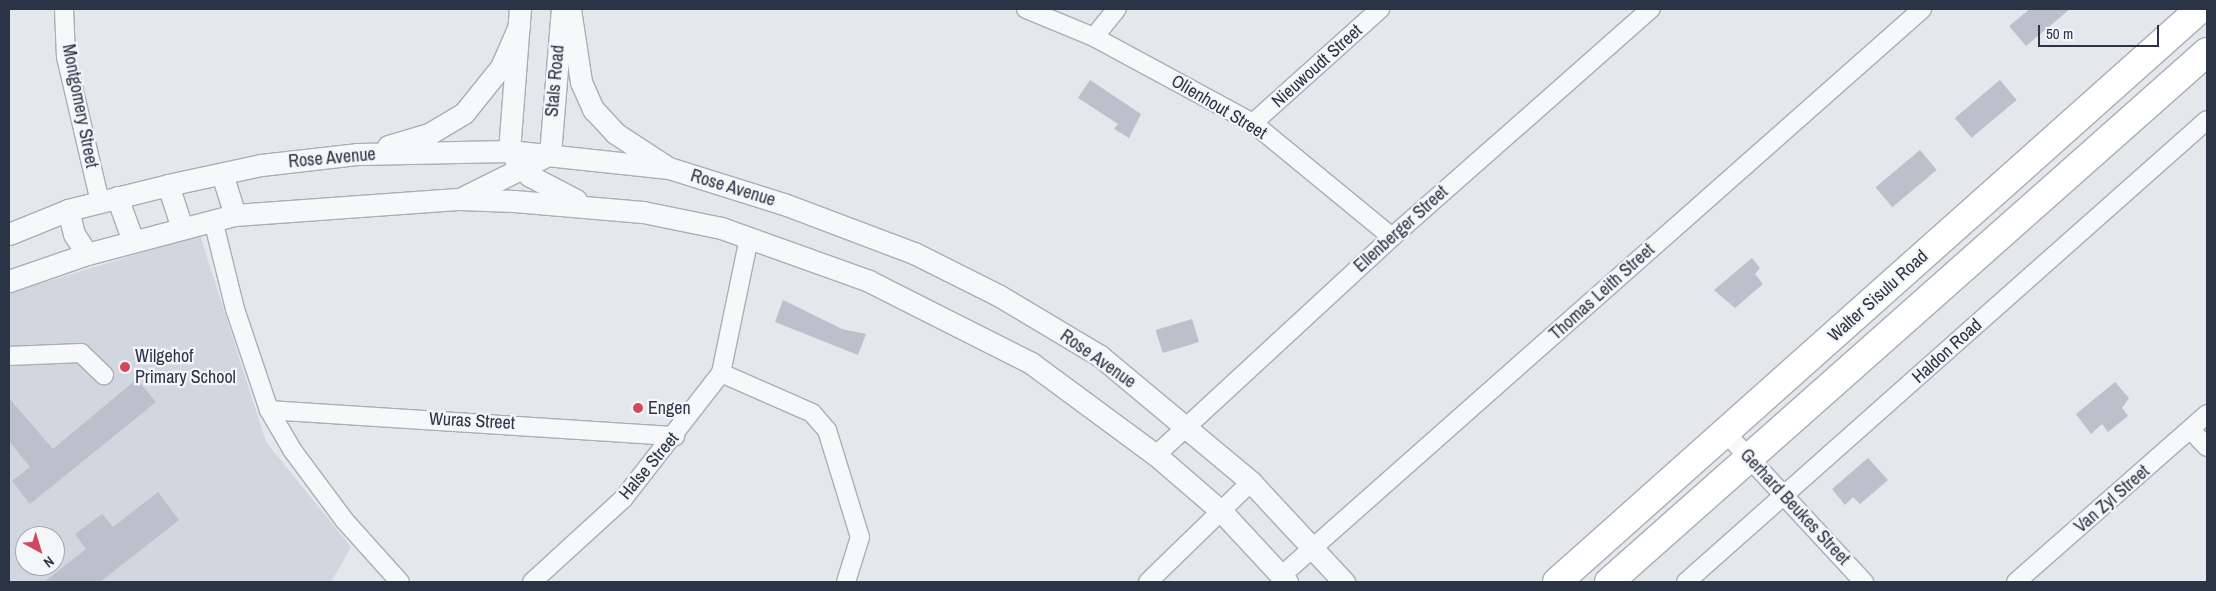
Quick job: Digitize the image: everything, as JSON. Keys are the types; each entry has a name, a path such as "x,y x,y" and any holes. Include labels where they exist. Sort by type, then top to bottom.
{"highway":[{"name":"Walter Sisulu Road","path":"1559,581 2200,9"},
{"name":"Walter Sisulu Road","path":"1609,582 2207,52"},
{"path":"2063,131 2089,157"},
{"path":"1919,260 1941,288"}],"street":[{"name":"Montgomery Street","path":"64,9 66,57 108,200"},
{"name":"Stals Road","path":"550,154 562,9"},
{"path":"570,9 581,82 592,109 614,133 668,168"},
{"name":"Olienhout Street","path":"1026,9 1094,37 1253,123 1392,236"},
{"path":"1094,37 1117,9"},
{"name":"Nieuwoudt Street","path":"1253,123 1380,9"},
{"name":"Ellenberger Street","path":"1156,455 1392,236 1651,9"},
{"name":"Thomas Leith Street","path":"1284,579 1314,547 1922,9"},
{"path":"520,17 509,151 523,169 584,204"},
{"path":"358,154 429,134 464,113 501,67 520,17"},
{"name":"Haldon Road","path":"1686,582 2207,120"},
{"name":"Rose Avenue","path":"9,234 68,210 168,185 222,174 358,154 509,151 668,168 784,204 914,253 998,295 1100,356 1187,425 1252,482 1314,547 1344,582"},
{"path":"460,199 550,154"},
{"path":"222,174 235,215"},
{"path":"168,185 182,228"},
{"path":"9,281 87,254 235,215 460,199 584,204 651,214 750,238 869,281 979,334 1031,364 1156,455 1222,512 1284,579"},
{"path":"108,200 133,241"},
{"path":"68,210 74,234 87,254"},
{"path":"213,220 235,309 269,410 293,451 345,521 400,582"},
{"name":"Halse Street","path":"532,582 623,499 674,436 721,373 750,238"},
{"path":"9,356 81,353 104,375"},
{"path":"721,373 812,413 827,430 860,537 846,582"},
{"name":"Wuras Street","path":"269,410 674,436"},
{"name":"Van Zyl Street","path":"2016,582 2207,414"},
{"path":"2191,430 2207,447"},
{"name":"Gerhard Beukes Street","path":"1725,432 1751,457 1864,582"},
{"path":"1148,582 1252,482"}],"shaded area":[{"name":"Wilgehof Primary School","path":"200,235 266,442 351,547 331,582 9,582 9,293"}],"building":[{"path":"2030,9 2070,9 2026,46 2009,26"},
{"path":"1090,80 1141,114 1129,138 1114,129 1118,124 1078,98"},
{"path":"2000,80 2017,100 1972,138 1955,118"},
{"path":"1920,150 1937,170 1892,207 1876,187"},
{"path":"1752,258 1760,268 1755,274 1763,284 1735,308 1714,290"},
{"path":"783,300 842,329 866,334 858,355 775,322"},
{"path":"1192,319 1199,342 1163,353 1156,330"},
{"name":"Wilgehof Primary School","path":"137,379 156,402 30,504 12,481 30,467 9,441 9,398 53,449"},
{"path":"2115,382 2129,398 2122,408 2128,416 2108,432 2102,424 2091,434 2076,414"},
{"path":"1868,458 1888,480 1860,504 1853,497 1845,505 1832,489"},
{"path":"158,492 179,520 100,582 44,582 52,576 65,576 65,566 86,549 75,534 102,514 113,527"}],"place":[{"name":"Wilgehof Primary School","path":"125,367"},
{"name":"Engen","path":"638,408"}]}
